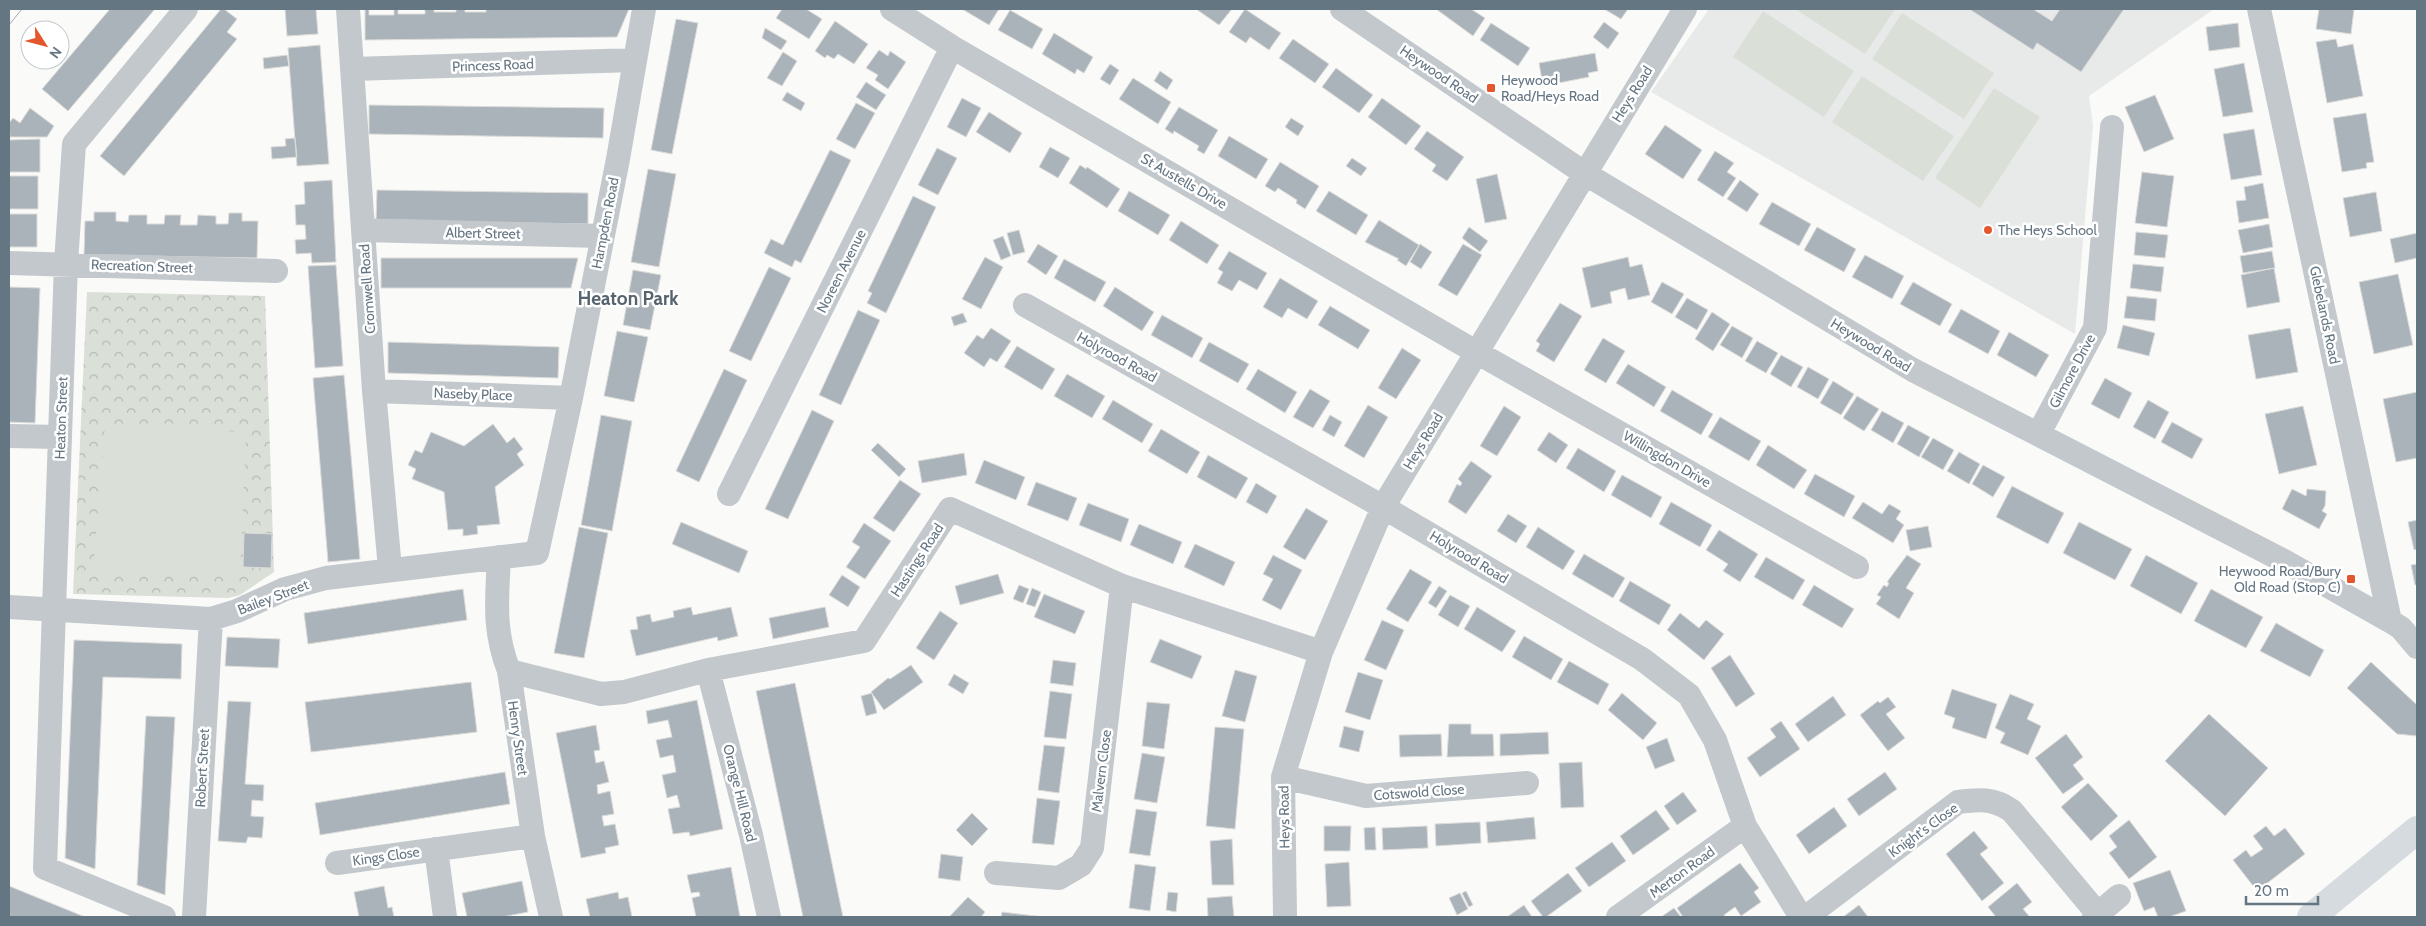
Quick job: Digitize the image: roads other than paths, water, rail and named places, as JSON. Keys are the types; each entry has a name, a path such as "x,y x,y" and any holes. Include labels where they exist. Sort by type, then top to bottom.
{"main road":[{"path":"2311,917 2417,830"}],"street":[{"name":"Heaton Street","path":"164,917 45,868 66,263 74,144 186,9"},
{"name":"Cromwell Road","path":"348,9 374,391 390,570"},
{"name":"Hampden Road","path":"537,553 571,398 644,9"},
{"name":"St Austells Drive","path":"892,9 952,47 1476,352"},
{"name":"Heywood Road","path":"1342,9 1584,173 1913,370 2039,433 2284,561 2390,621 2400,628 2417,647"},
{"name":"Heys Road","path":"1285,917 1283,777 1321,652 1384,507 1584,173 1685,9"},
{"name":"Glebelands Road","path":"2260,9 2390,621"},
{"name":"Noreen Avenue","path":"729,494 952,47"},
{"name":"Princess Road","path":"353,69 634,60"},
{"name":"Gilmore Drive","path":"2039,433 2096,328 2112,127"},
{"name":"Albert Street","path":"363,230 602,236"},
{"name":"Recreation Street","path":"9,263 66,263 276,271"},
{"name":"Holyrood Road","path":"1025,305 1384,507 1642,659 1690,695 1715,740 1745,826 1800,917"},
{"name":"Willingdon Drive","path":"1476,352 1857,567"},
{"name":"Naseby Place","path":"374,391 571,398"},
{"path":"9,436 60,437"},
{"name":"Hastings Road","path":"509,671 601,694 624,692 708,670 864,641 950,509 1122,586 1321,652"},
{"name":"Bailey Street","path":"9,607 54,608 211,619 237,611 285,590 326,578 537,553"},
{"name":"Henry Street","path":"499,557 496,619 500,648 509,671 533,836 551,917"},
{"name":"Malvern Close","path":"996,873 1059,878 1081,865 1092,848 1122,586"},
{"name":"Robert Street","path":"194,917 211,619"},
{"name":"Orange Hill Road","path":"708,670 751,835 769,917"},
{"name":"Cotswold Close","path":"1283,777 1366,796 1527,783"},
{"name":"Knight's Close","path":"1806,917 1958,802 1980,798 2001,803 2012,811 2096,916 2119,896"},
{"name":"Merton Road","path":"1618,917 1745,826"},
{"name":"Kings Close","path":"337,863 533,836"},
{"name":"Kings Close","path":"436,850 445,917"}],"tram line":[{"path":"9,25 22,9"}],"place":[{"name":"Heywood Road/Heys Road","path":"1491,88"},
{"name":"The Heys School","path":"1988,230"},
{"name":"Heywood Road/Bury Old Road (Stop C)","path":"2351,579"}],"district":[{"name":"Heaton Park","path":"628,298"}]}
